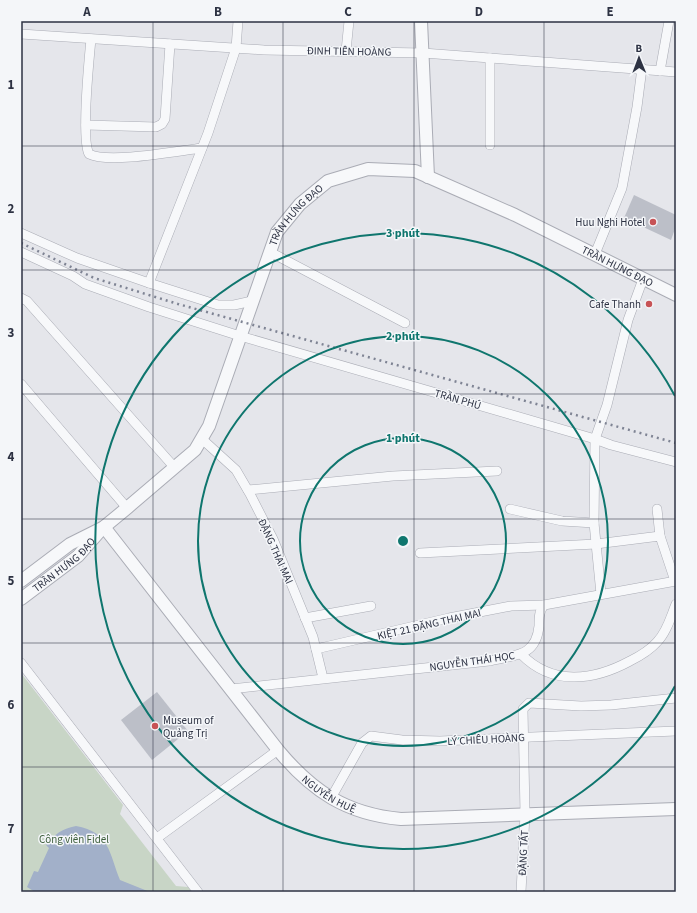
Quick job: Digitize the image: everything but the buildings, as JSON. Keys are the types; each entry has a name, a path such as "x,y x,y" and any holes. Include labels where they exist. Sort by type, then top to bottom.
{"street":[{"path":"149,284 202,148 236,48 238,21"},
{"path":"346,51 349,21"},
{"path":"421,21 428,177"},
{"path":"660,71 669,21"},
{"name":"ĐINH TIÊN HOÀNG","path":"21,34 236,48 422,53 642,68 676,72"},
{"path":"91,39 86,125 88,152 97,156 134,156 202,148"},
{"path":"86,125 156,127 162,124 165,119 170,44"},
{"path":"490,58 490,145"},
{"path":"595,254 622,188 637,107 642,68"},
{"name":"TRẦN HƯNG ĐẠO","path":"21,599 78,556 104,527 195,450 202,439 277,232 300,204 328,181 368,169 415,171 515,215 676,295"},
{"path":"21,233 77,258 149,284 218,305 234,305 252,301"},
{"name":"TRẦN PHÚ","path":"21,252 102,291 240,336 595,439 610,445 676,462"},
{"path":"270,252 405,323"},
{"path":"602,594 594,523 595,439 607,405 628,320 643,279"},
{"path":"21,298 27,301 175,468"},
{"path":"21,384 127,508"},
{"name":"ĐẶNG THAI MAI","path":"202,439 236,470 273,539 305,618 316,649 323,678"},
{"path":"248,490 393,476 497,471"},
{"path":"510,509 562,521 594,523"},
{"path":"544,605 675,581 660,536 657,509"},
{"name":"TRẦN HƯNG ĐẠO","path":"21,581 70,544 104,527"},
{"name":"NGUYỄN HUỆ","path":"104,527 278,750 306,781 331,798 358,811 380,817 401,819 676,809"},
{"path":"420,554 596,544 660,536"},
{"path":"521,654 534,666 555,675 586,676 608,671 647,651 657,642 664,631 676,604"},
{"name":"NGUYỄN THÁI HỌC","path":"231,690 323,678 489,661 521,654 533,646 538,636 540,610 544,605"},
{"name":"KIỆT 21 ĐẶNG THAI MAI","path":"316,649 449,618 511,606 544,605"},
{"path":"305,618 371,606"},
{"path":"21,663 198,892"},
{"name":"ĐẶNG TẤT","path":"521,892 524,814 523,709 529,703 581,706 611,705 676,698"},
{"name":"LÝ CHIÊU HOÀNG","path":"331,798 362,743 371,736 422,741 676,731"},
{"path":"157,838 278,750"}],"green space":[{"name":"Công viên Fidel","path":"21,673 123,805 120,814 176,886 188,887 192,892 21,892"}],"water":[{"path":"76,826 96,833 107,845 120,880 150,892 35,892 27,887 34,871 38,872 49,848 46,845 59,832"}],"railway":[{"path":"21,243 94,278 178,304 676,443"}],"place":[{"name":"Huu Nghi Hotel","path":"653,222"},
{"name":"Cafe Thanh","path":"649,304"},
{"name":"Museum of Quảng Trị","path":"155,726"}]}
